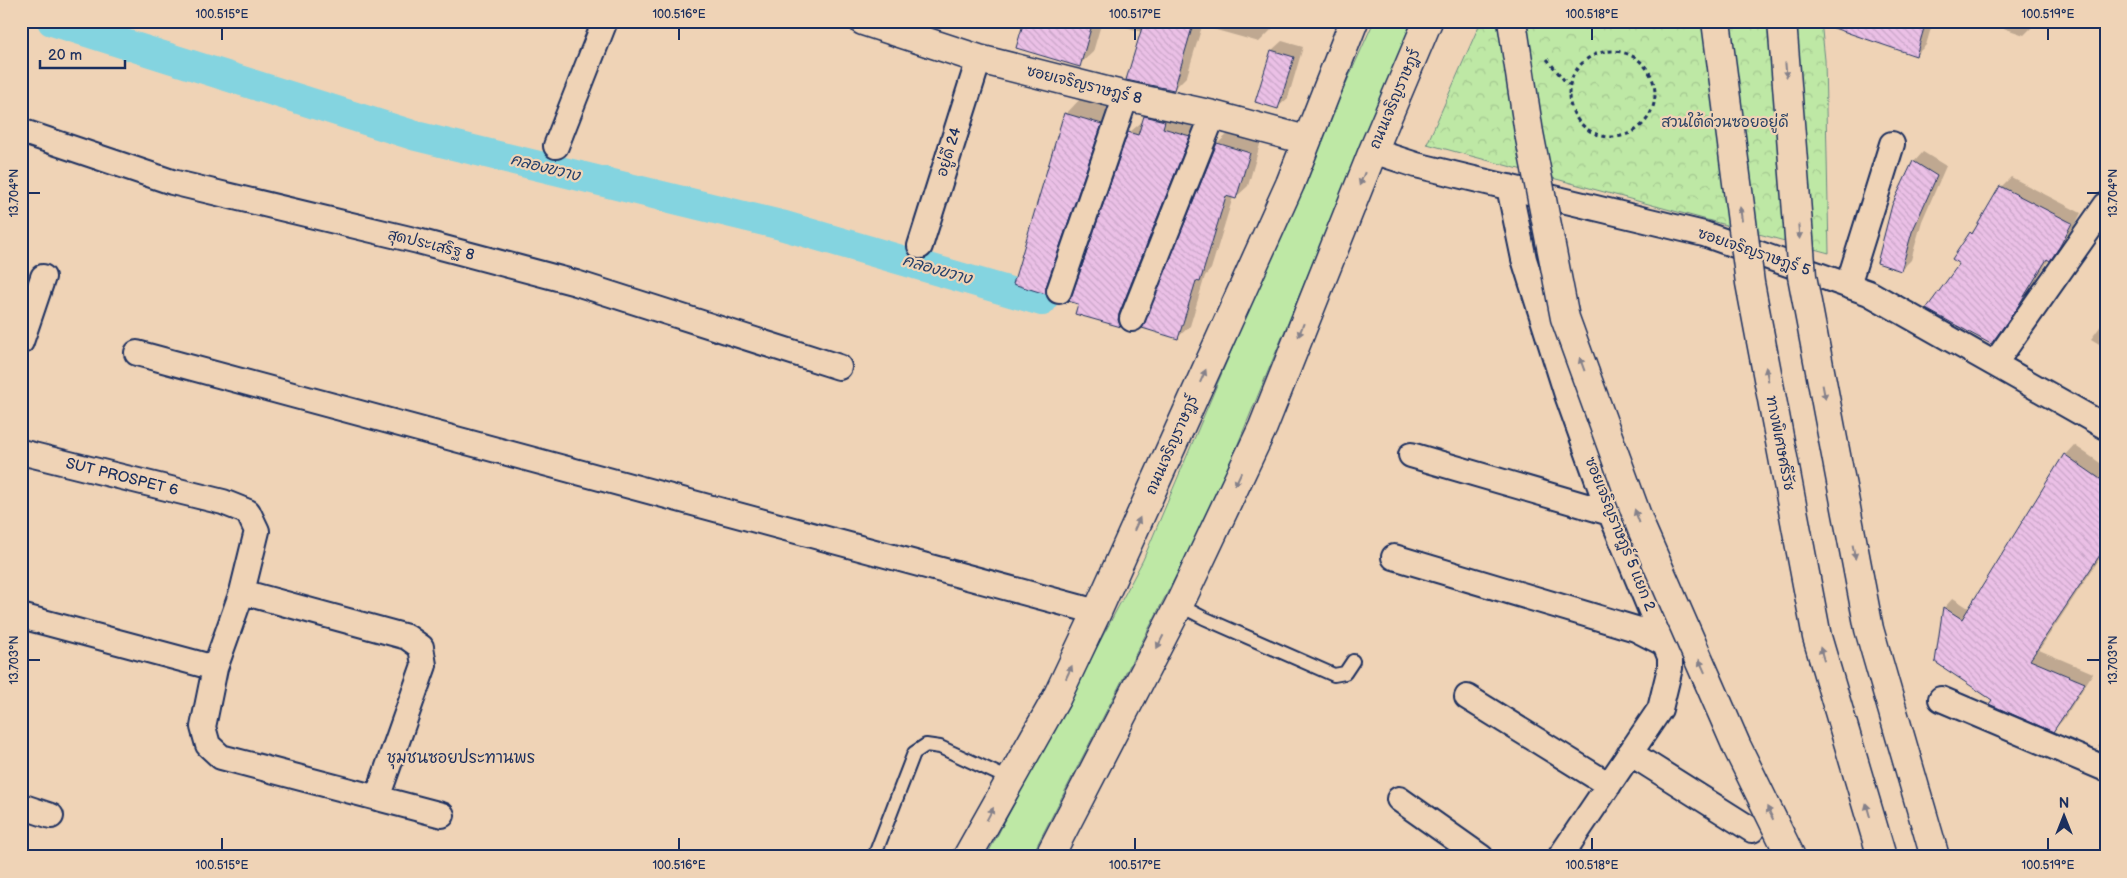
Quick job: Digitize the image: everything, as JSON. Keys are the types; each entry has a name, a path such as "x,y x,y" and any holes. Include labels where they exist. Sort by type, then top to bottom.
{"main road":[{"name":"ซอยเจริญราษฎร์ 8","path":"863,21 979,59 1126,96 1213,115 1306,140"},
{"name":"ถนนเจริญราษฎร์","path":"967,857 1009,779 1056,699 1097,612 1286,193 1354,21"},
{"name":"ถนนเจริญราษฎร์","path":"1049,857 1179,605 1263,427 1373,151 1428,21"},
{"path":"1512,21 1529,133 1565,318 1641,527 1737,747 1791,857"},
{"name":"ทางพิเศษศรีรัช","path":"1716,21 1750,283 1817,637 1882,857"},
{"path":"1782,21 1802,276 1869,629 1935,857"}],"street":[{"path":"556,146 605,21"},
{"name":"อยู่ดี 24","path":"920,246 979,59"},
{"path":"1059,291 1126,96"},
{"path":"1132,319 1213,115"},
{"name":"สุดประเสริฐ 8","path":"21,131 172,182 418,241 576,283 838,367"},
{"path":"1848,285 1892,144"},
{"name":"ซอยเจริญราษฎร์ 5","path":"1373,151 1416,165 1704,234 1848,285 1869,293 2106,426"},
{"name":"ซอยเจริญราษฎร์ 5 แยก 2","path":"1509,187 1524,260 1567,395 1610,514 1670,657 1670,668 1660,709 1560,857"},
{"path":"1995,363 2106,204"},
{"path":"21,342 43,277"},
{"path":"137,353 1097,612"},
{"name":"SUT PROSPET 6","path":"21,452 223,502 248,512 257,531 242,592 215,668 203,727 208,744 221,757 442,815"},
{"path":"1411,455 1610,514"},
{"path":"1394,557 1636,629 1665,644"},
{"path":"242,592 407,637 421,647 424,665 377,798"},
{"path":"21,616 215,668"},
{"path":"1467,697 1609,785"},
{"path":"1941,699 2106,769"},
{"path":"1630,753 1752,830"},
{"path":"1399,799 1481,857"},
{"path":"21,806 51,816"}],"lane":[{"path":"1179,605 1204,618 1334,675 1345,673 1353,661"},
{"path":"874,857 914,753 926,746 940,747 1009,779"}],"path":[{"path":"1610,50 1624,52 1637,58 1647,68 1653,81 1656,95 1653,109 1646,121 1636,131 1608,138 1594,134 1582,126 1573,114 1568,100 1568,85 1574,71 1584,60 1610,50"}],"green space":[{"path":"1374,21 1413,21 1213,504 1031,857 986,857 1143,560 1313,157"},
{"name":"สวนใต้ด่วนซอยอยู่ดี","path":"1481,21 1821,21 1825,60 1829,253 1427,144"}],"building":[{"path":"1024,21 1093,21 1080,67 1016,48"},
{"path":"1144,21 1194,21 1174,90 1126,80"},
{"path":"1826,21 1926,21 1916,56 1825,25"},
{"path":"1271,50 1294,57 1278,109 1255,102"},
{"path":"1064,113 1102,124 1046,287 1046,294 1013,284"},
{"path":"1144,116 1165,121 1163,128 1190,136 1119,314 1118,320 1121,327 1075,314 1078,304 1068,301 1072,295 1128,132 1138,135"},
{"path":"1217,143 1250,153 1236,199 1226,196 1200,282 1196,281 1178,339 1142,328"},
{"path":"1913,161 1937,176 1912,232 1901,271 1877,263 1892,205"},
{"path":"2000,186 2072,223 2050,261 2047,259 2017,308 1991,344 1926,309 1959,264 1952,259 1970,232 1972,234"},
{"path":"2064,454 2106,483 2106,546 2030,660 2085,683 2053,732 1989,704 1992,700 1935,662 1943,607 1962,619"}],"waterway":[{"name":"คลองขวาง","path":"52,21 416,136 781,225 1042,301"}],"district":[{"name":"ชุมชนซอยประทานพร","path":"461,758"}]}
